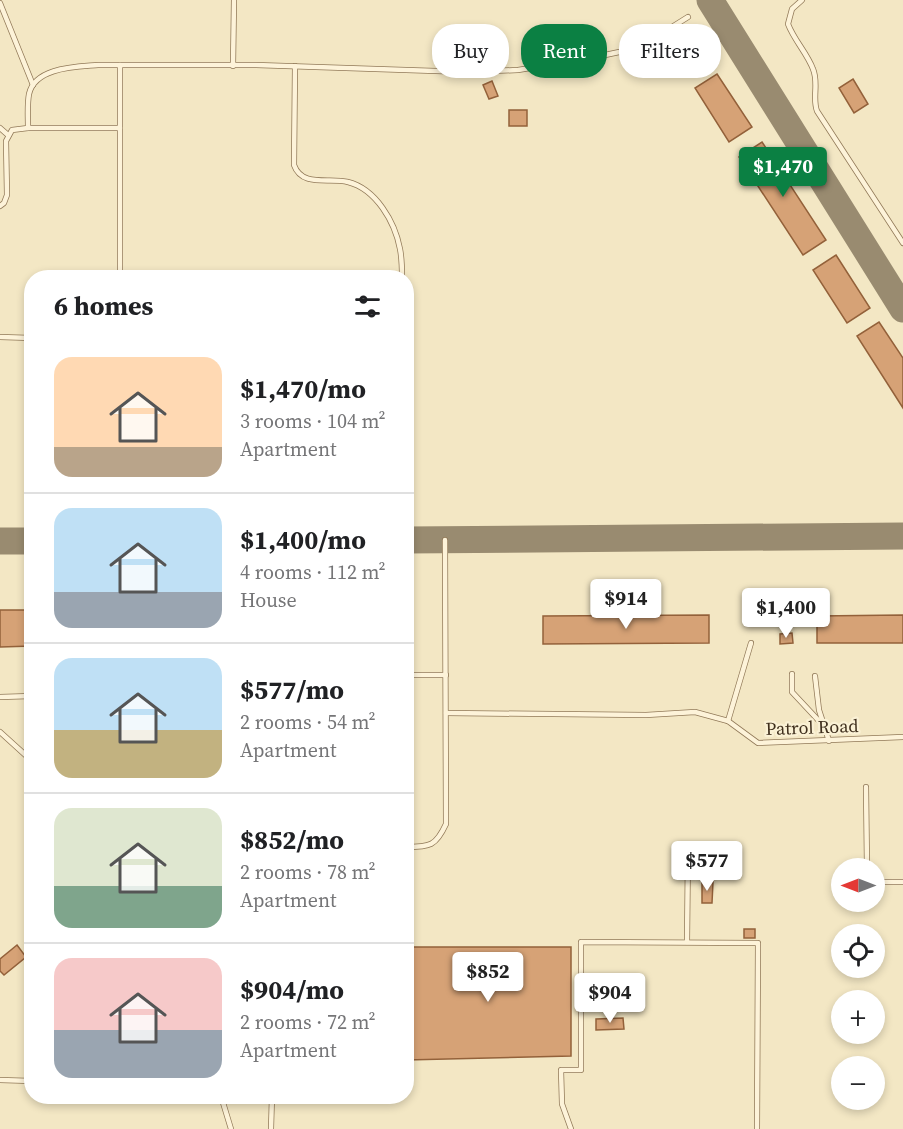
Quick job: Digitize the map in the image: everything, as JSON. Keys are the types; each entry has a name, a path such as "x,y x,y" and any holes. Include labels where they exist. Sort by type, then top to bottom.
{"lane":[{"path":"233,66 234,0"},
{"path":"802,0 792,9 788,24 813,69 817,111 903,243"},
{"path":"0,3 33,85"},
{"path":"28,128 28,98 33,85 47,73 81,67 120,65 295,66 476,72 518,70 624,51 644,43 688,17"},
{"path":"120,65 120,270"},
{"path":"295,66 294,165 296,170 306,179 348,182 357,185 374,198 384,211 397,238 401,270"},
{"path":"0,128 8,135"},
{"path":"0,206 7,195 6,141 8,135 17,128 120,128"},
{"path":"0,337 24,338"},
{"path":"414,847 425,847 438,840 446,824 445,540"},
{"path":"446,713 646,715 695,712 728,721 751,643"},
{"path":"792,674 792,692 822,724"},
{"path":"414,675 446,675"},
{"path":"815,676 822,724 829,741"},
{"path":"0,697 24,696"},
{"name":"Patrol Road","path":"728,721 758,743 903,737"},
{"path":"0,732 24,754"},
{"path":"866,787 867,858"},
{"path":"687,942 688,851"},
{"path":"885,882 903,882"},
{"path":"571,1129 562,1104 561,1070 581,1070 581,942 758,943 757,1129"},
{"path":"0,1080 24,1081"},
{"path":"223,1104 231,1129"},
{"path":"271,1129 272,1104"}],"building":[{"path":"711,78 720,78 752,127 729,142 695,88"},
{"path":"853,79 868,104 854,113 839,88"},
{"path":"492,81 498,96 489,99 483,85"},
{"path":"509,110 527,110 527,126 509,126"},
{"path":"762,142 826,240 803,255 739,157"},
{"path":"836,255 870,308 847,323 813,270"},
{"path":"879,322 903,358 903,408 857,336"},
{"path":"0,610 24,610 24,646 0,647"},
{"path":"709,615 709,643 543,644 543,616"},
{"path":"903,615 903,643 817,643 817,616"},
{"path":"792,633 793,643 780,644 780,634"},
{"path":"702,881 713,882 712,903 702,903"},
{"path":"744,929 755,929 755,938 744,938"},
{"path":"17,945 24,954 24,959 4,975 0,971 0,959"},
{"path":"414,947 571,947 571,1056 414,1060"},
{"path":"623,1018 624,1029 596,1030 596,1019"}],"taxiway":[{"path":"710,0 903,309"},
{"path":"414,540 903,536"},
{"path":"0,541 24,541"}]}
